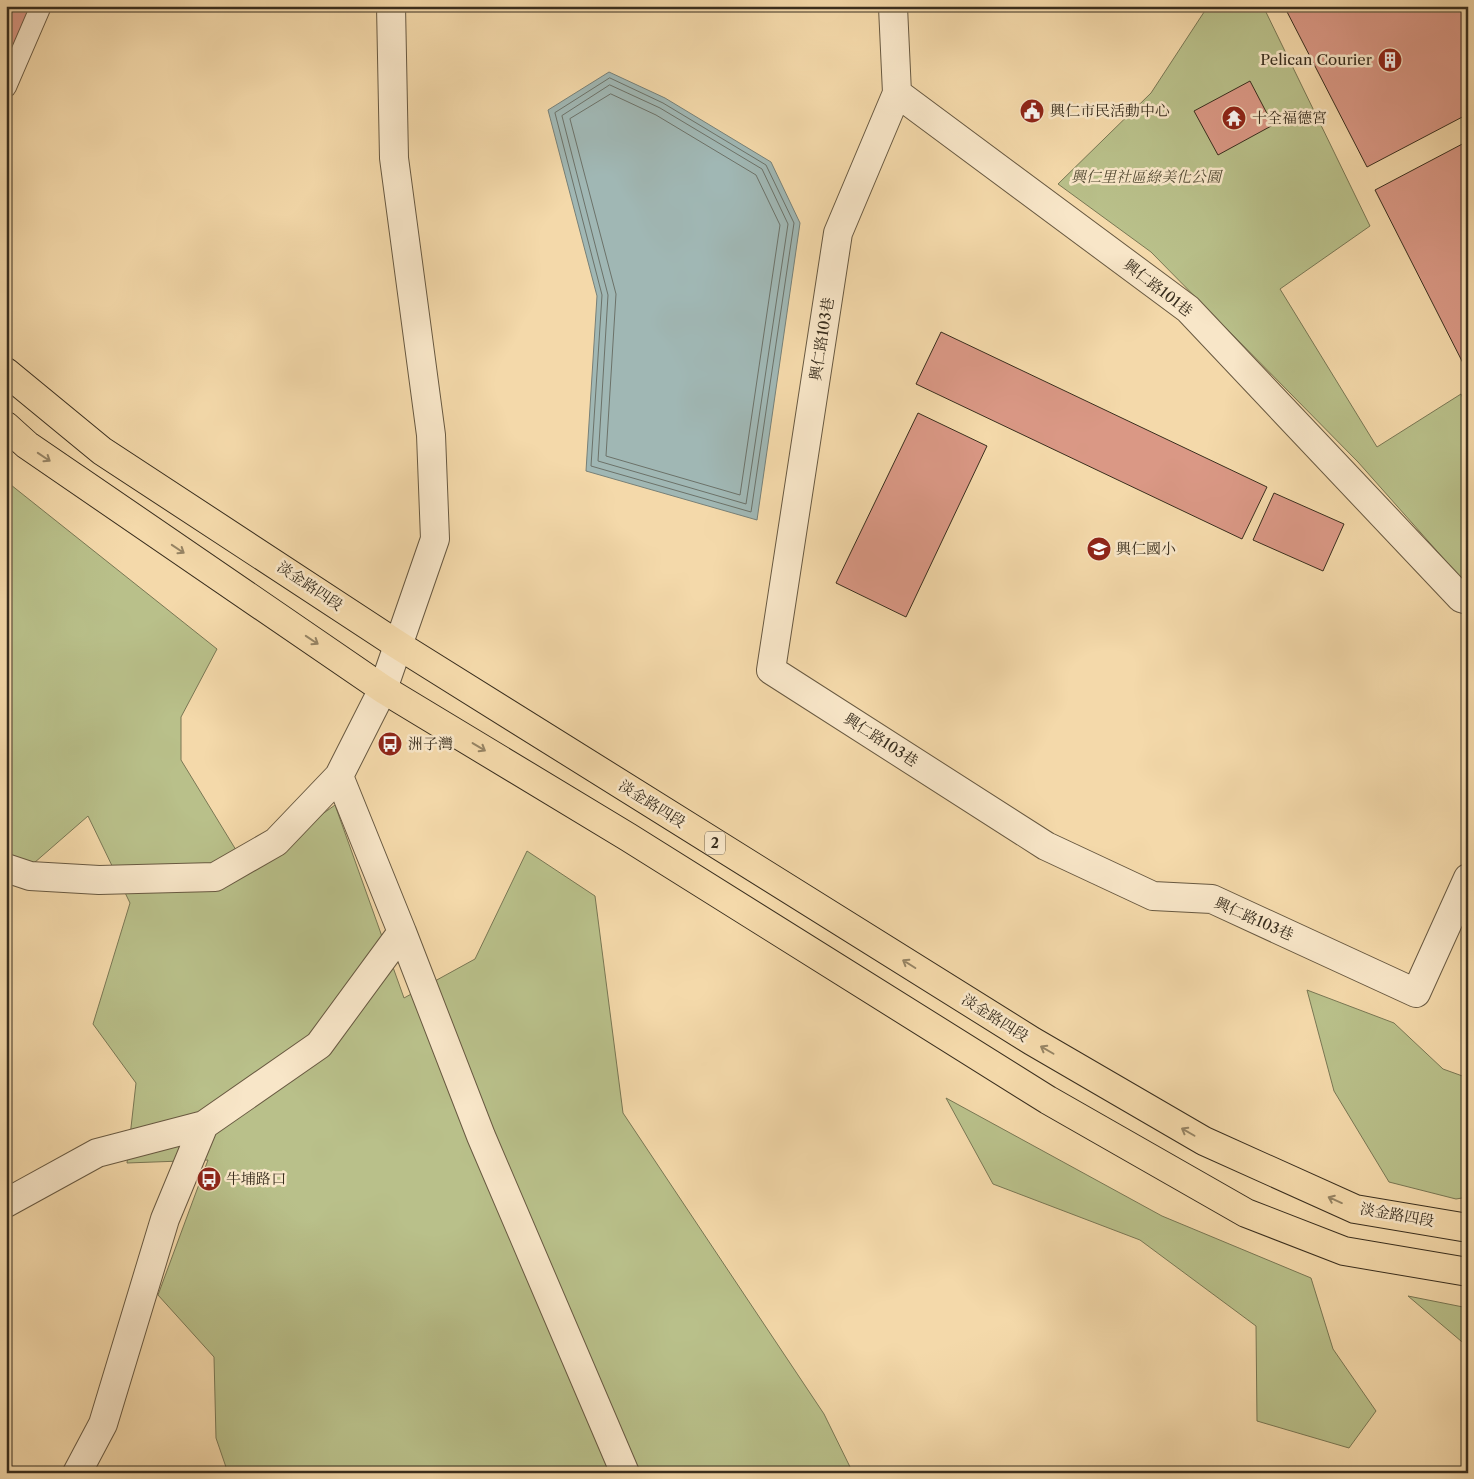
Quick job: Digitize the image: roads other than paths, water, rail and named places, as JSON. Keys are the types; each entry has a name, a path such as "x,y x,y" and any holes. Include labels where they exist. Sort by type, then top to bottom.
{"main road":[{"name":"淡金路四段","path":"6,372 102,451 398,645 1032,1041 1204,1141 1355,1209 1468,1228"},
{"path":"6,426 27,445 383,689 636,842 1048,1100 1246,1213 1344,1251 1468,1272"}],"street":[{"path":"6,868 30,876 99,880 215,877 276,842 339,776 383,689 435,539 431,435 394,158 391,6"},
{"path":"893,6 898,93"},
{"name":"興仁路101巷","path":"898,93 1188,309 1465,601"},
{"name":"興仁路103巷","path":"898,93 838,233 771,670 1046,846 1154,896 1212,899 1416,993 1468,878"},
{"path":"339,776 481,1136 624,1473"},
{"path":"6,1202 97,1153 204,1125 319,1045 402,932"},
{"path":"77,1473 103,1424 166,1219 204,1125"}],"lane":[{"path":"6,86 41,6"}],"water":[{"path":"609,72 665,98 771,162 800,223 757,520 586,471 597,296 548,110"}],"place":[{"name":"Pelican Courier","path":"1390,60"},
{"name":"興仁市民活動中心","path":"1032,111"},
{"name":"十全福德宮","path":"1234,118"},
{"name":"興仁國小","path":"1099,549"},
{"name":"洲子灣","path":"390,744"},
{"name":"牛埔路口","path":"209,1179"}],"park label":[{"name":"興仁里社區綠美化公園","path":"1146,177"}]}
